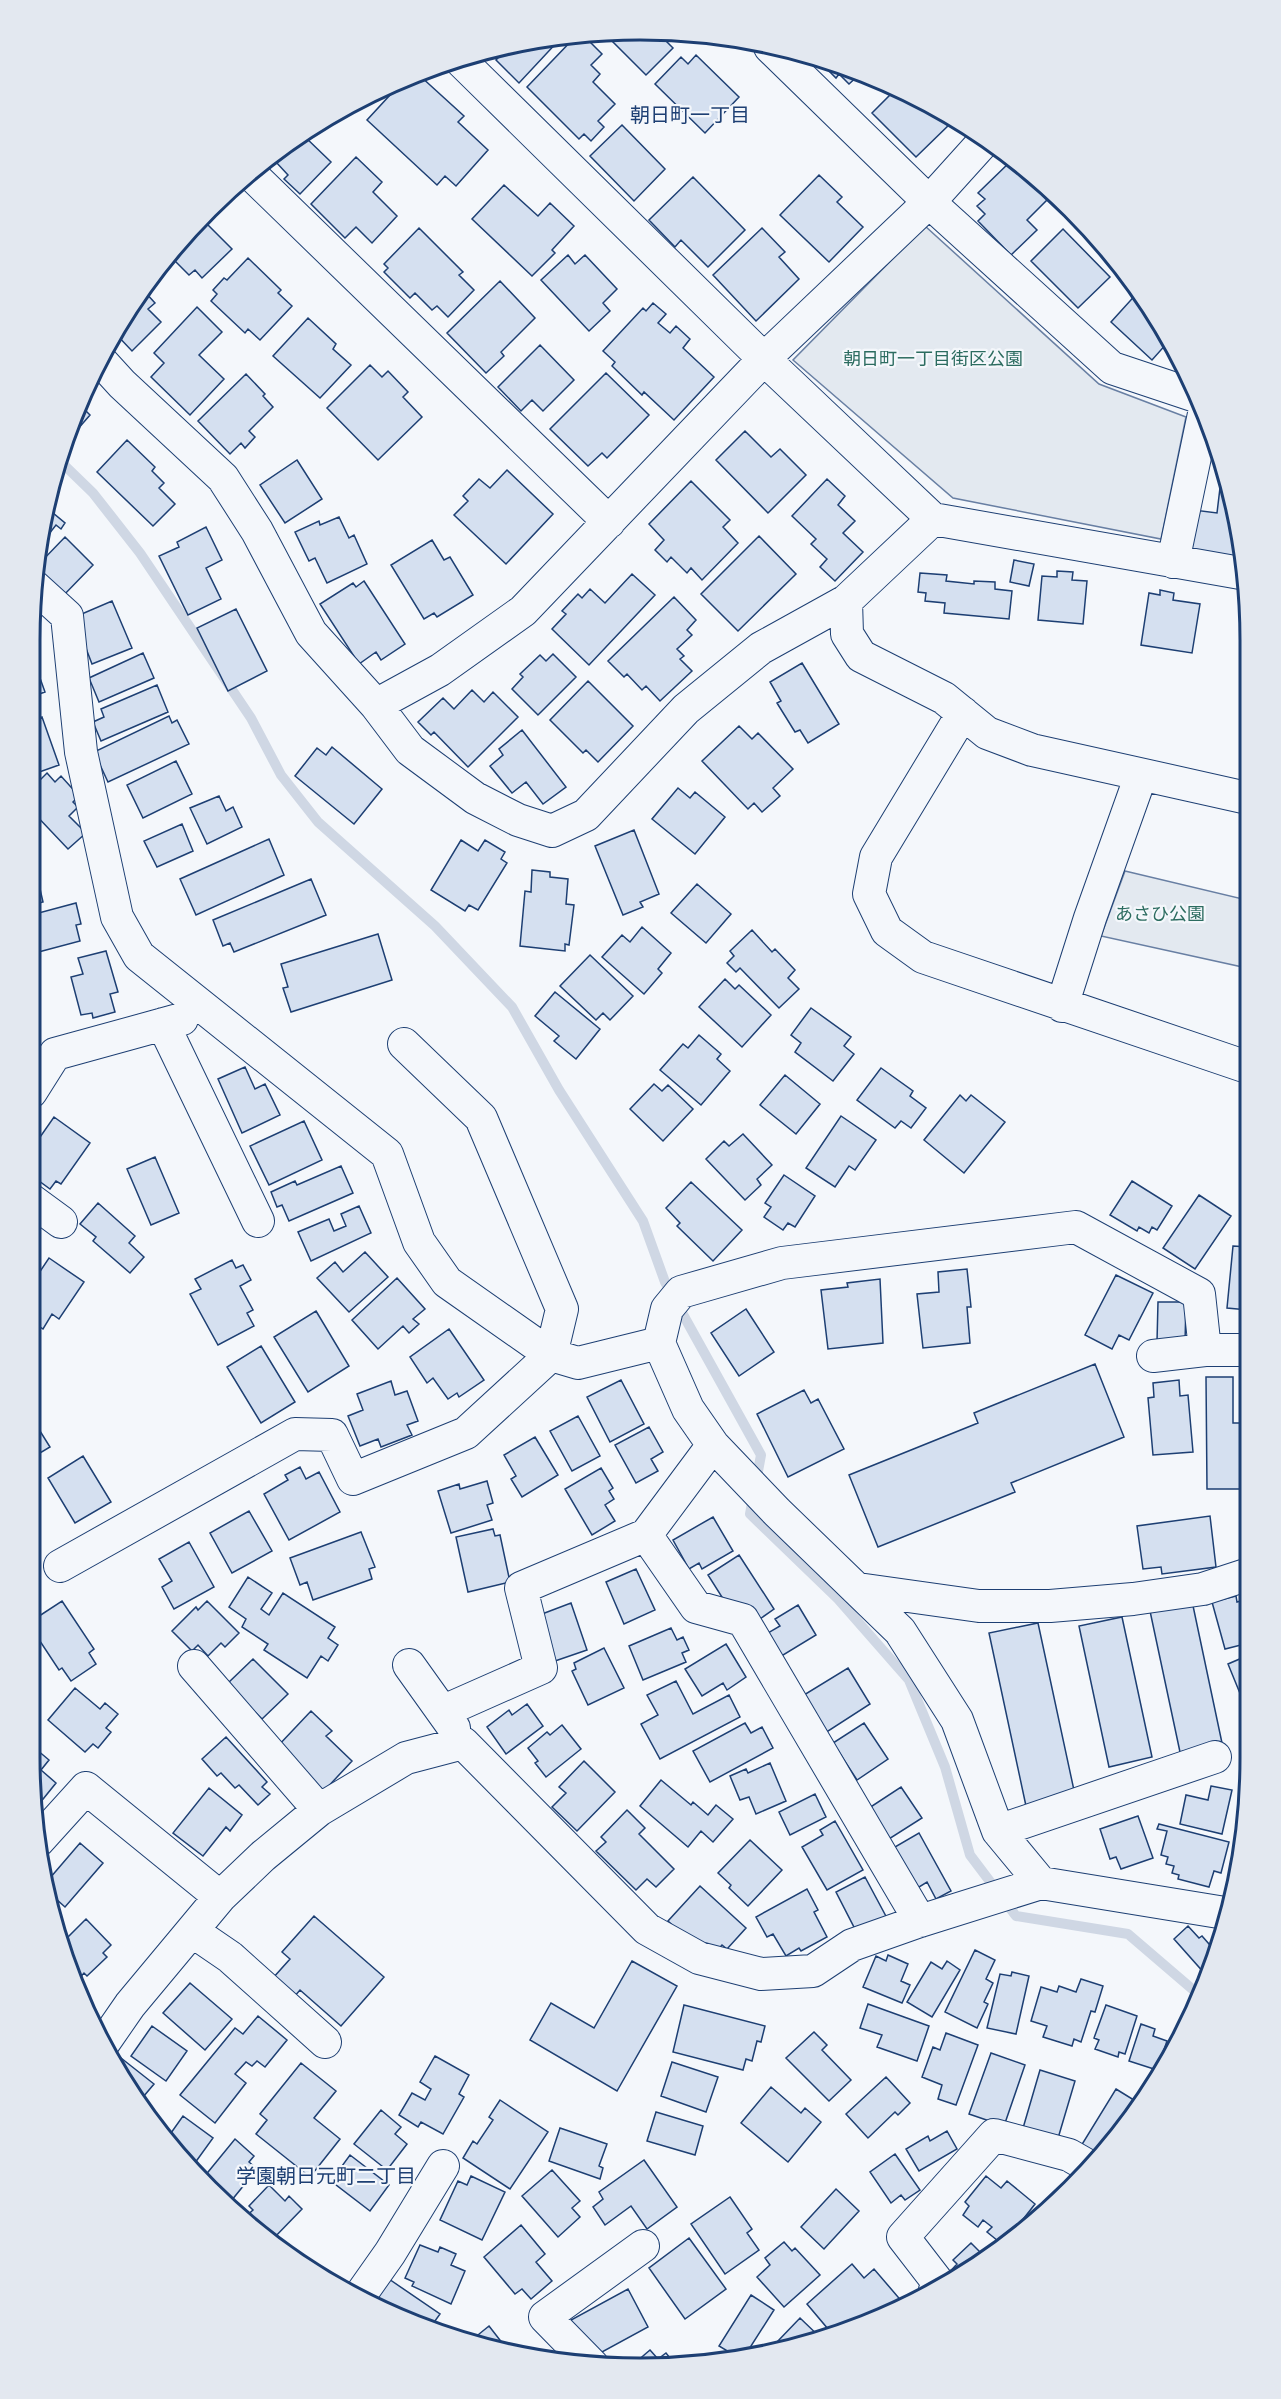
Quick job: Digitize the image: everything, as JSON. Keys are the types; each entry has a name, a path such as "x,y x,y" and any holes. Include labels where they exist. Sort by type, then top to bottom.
{"street":[{"path":"781,57 929,202 1112,368 1187,393"},
{"path":"467,66 764,359 933,519 1236,572"},
{"path":"376,705 440,670 523,611 764,359 929,202 980,146"},
{"path":"257,179 609,522"},
{"path":"107,366 223,478 257,531 311,633 376,705 410,750 475,798 518,820 552,831 586,815 686,709 761,648 846,601 933,519"},
{"path":"1173,562 1201,427"},
{"path":"43,594 67,616 81,752 117,917 139,956 387,1154 419,1242 447,1282 551,1355 578,1363 659,1343"},
{"path":"846,601 847,634 861,656 944,698 987,733 1032,750 1240,797"},
{"path":"963,713 876,857 869,894 887,931 923,957 1240,1065"},
{"path":"1062,1006 1090,918 1141,775"},
{"path":"40,1078 55,1054 207,1012"},
{"path":"163,1024 258,1221"},
{"path":"60,1566 295,1434 332,1435 353,1479 466,1433 551,1355 562,1309 481,1118 404,1044"},
{"path":"40,1207 61,1222"},
{"path":"1041,1883 998,1831 957,1720 900,1630 777,1512 713,1444 688,1409 659,1343 667,1309 681,1292 782,1263 1076,1227 1199,1294 1204,1350"},
{"path":"1153,1356 1204,1350 1240,1350"},
{"path":"444,1711 541,1668 521,1588 646,1535 713,1444"},
{"path":"646,1535 696,1607 743,1620 920,1921"},
{"path":"858,1589 979,1606 1050,1606 1133,1599 1203,1589 1240,1577"},
{"path":"409,1665 444,1711 463,1743 648,1929 699,1958 761,1974 813,1971 852,1945 1041,1883 1223,1903"},
{"path":"194,1666 319,1810"},
{"path":"109,2036 130,2006 220,1897 263,1856 319,1810 406,1758 463,1743"},
{"path":"998,1831 1215,1758"},
{"path":"45,1832 86,1788 220,1897"},
{"path":"192,1931 230,1957 325,2042"},
{"path":"936,2280 903,2237 994,2135 1069,2155 1083,2163"},
{"path":"363,2291 390,2253 442,2166"},
{"path":"582,2355 545,2317 643,2246"}],"green space":[{"name":"朝日町一丁目街区公園","path":"925,226 1099,384 1186,417 1161,539 953,498 793,360"},
{"name":"あさひ公園","path":"1125,871 1240,898 1240,966 1101,936"}],"building":[{"path":"612,41 666,41 673,48 646,75"},
{"path":"591,43 602,54 591,65 600,74 593,82 615,104 598,121 604,127 591,141 584,134 579,139 527,87 567,45"},
{"path":"552,48 519,83 496,60 523,52"},
{"path":"696,55 739,97 705,133 655,84 681,57 688,64"},
{"path":"829,71 839,74 836,78"},
{"path":"839,74 854,80 849,84"},
{"path":"425,81 464,116 458,122 488,150 456,186 445,176 437,185 367,120 390,96"},
{"path":"890,95 948,126 916,157 872,113"},
{"path":"622,125 665,169 634,201 590,156"},
{"path":"309,141 331,162 300,194 284,179 288,175 277,163"},
{"path":"356,157 382,182 373,192 397,216 372,243 356,227 345,238 311,204"},
{"path":"1007,165 1047,200 1027,220 1037,230 1011,255 978,221 985,214 977,206 985,199 978,193"},
{"path":"819,175 842,197 837,202 863,227 829,262 780,215"},
{"path":"693,177 745,230 708,267 681,240 675,247 649,220"},
{"path":"504,185 538,216 550,203 574,226 552,250 555,253 532,276 472,219"},
{"path":"208,225 232,249 202,278 195,270 189,275 175,261"},
{"path":"419,228 463,272 459,275 474,290 448,317 437,306 432,310 415,293 410,298 384,272 388,268 384,264"},
{"path":"762,228 785,252 779,257 799,279 756,321 713,275"},
{"path":"1063,229 1110,277 1078,308 1031,261"},
{"path":"568,255 575,264 585,255 617,289 603,303 610,311 589,331 541,280"},
{"path":"248,258 281,290 278,293 292,306 260,340 248,329 245,333 211,301 217,294 213,290 224,278 227,280"},
{"path":"500,281 535,318 501,352 504,356 486,373 447,333"},
{"path":"149,297 155,303 148,309 161,322 132,351 121,340"},
{"path":"1133,298 1163,347 1152,360 1111,322"},
{"path":"653,303 666,314 658,323 670,333 676,326 690,339 683,348 714,377 674,420 644,392 642,395 612,366 615,362 603,351 643,308 646,311"},
{"path":"197,307 222,332 199,355 224,379 190,415 151,377 164,363 154,353"},
{"path":"308,318 336,344 333,349 351,365 320,398 273,356"},
{"path":"540,345 574,380 543,411 532,400 521,411 498,387"},
{"path":"370,365 382,377 388,371 408,392 403,397 422,417 378,460 327,408"},
{"path":"606,373 649,415 607,458 602,453 588,466 550,429"},
{"path":"246,374 265,394 263,396 273,407 249,431 255,437 245,448 241,443 230,454 198,421"},
{"path":"86,411 90,415 80,426"},
{"path":"745,431 771,457 780,449 806,475 768,513 716,460"},
{"path":"127,440 155,467 152,471 164,483 159,488 175,504 153,526 97,472"},
{"path":"297,460 322,499 285,523 260,485"},
{"path":"507,470 553,514 506,564 454,515 468,501 463,496 479,479 490,488"},
{"path":"827,479 845,496 838,505 855,521 843,533 863,552 835,581 820,567 827,559 811,544 816,539 792,516"},
{"path":"691,481 730,520 723,527 738,543 702,580 691,568 687,573 671,557 667,562 655,550 664,540 649,524"},
{"path":"1220,486 1235,559 1190,554 1194,510 1217,513"},
{"path":"54,514 65,523 61,529 56,525 51,532"},
{"path":"339,517 349,538 354,535 367,564 327,583 315,558 309,561 295,532 319,521 320,525"},
{"path":"206,527 222,560 206,568 221,599 188,615 159,556 179,547 177,542"},
{"path":"759,536 796,574 738,631 701,594"},
{"path":"65,537 93,565 61,598 44,580 47,556"},
{"path":"432,540 444,560 450,557 473,595 437,617 434,613 424,619 391,565"},
{"path":"1014,560 1034,564 1029,586 1010,582"},
{"path":"1057,571 1073,572 1072,580 1087,581 1083,624 1038,620 1042,576 1057,577"},
{"path":"920,573 947,575 946,581 974,584 974,581 995,582 995,589 1012,591 1009,619 944,613 945,603 925,601 926,593 918,592"},
{"path":"632,574 655,595 589,665 552,629 566,614 562,611 578,594 582,598 590,589 605,603"},
{"path":"364,581 405,644 381,660 376,652 359,664 320,604 353,583 356,587"},
{"path":"1160,590 1174,593 1173,600 1200,604 1192,653 1141,645 1149,593 1160,595"},
{"path":"674,597 696,620 687,630 692,635 677,649 684,656 680,659 692,671 660,701 646,686 642,690 627,674 624,677 608,661"},
{"path":"112,601 132,648 92,664 77,625 77,616"},
{"path":"236,609 267,671 228,691 197,628"},
{"path":"143,653 154,678 99,702 89,678"},
{"path":"553,654 576,677 538,715 512,689 523,677 520,674 540,655 546,661"},
{"path":"802,663 839,724 808,743 800,730 795,732 777,703 781,701 770,682"},
{"path":"40,678 45,692 40,694"},
{"path":"588,681 633,726 598,762 586,750 583,753 550,720"},
{"path":"157,685 168,712 101,741 93,722 104,717 101,709"},
{"path":"472,690 484,702 493,692 518,717 468,767 434,732 431,735 418,722 443,698 454,709"},
{"path":"169,716 172,723 177,720 189,744 108,782 94,752"},
{"path":"42,717 59,765 40,772 40,718"},
{"path":"739,726 752,739 758,733 793,769 773,788 780,796 762,812 754,803 748,809 702,761"},
{"path":"522,730 566,787 543,804 526,782 512,793 490,766 503,755 499,749"},
{"path":"332,747 382,789 354,824 295,776 317,748 326,755"},
{"path":"176,761 192,794 143,818 127,785"},
{"path":"47,773 55,782 61,776 79,796 73,802 78,807 69,816 86,833 68,849 40,819 40,780"},
{"path":"678,788 690,798 695,792 725,817 695,854 652,819"},
{"path":"219,796 226,811 233,807 242,827 207,844 190,808"},
{"path":"182,824 193,851 157,867 144,841"},
{"path":"634,830 659,894 640,902 643,907 623,915 595,846"},
{"path":"269,839 284,875 196,915 180,879"},
{"path":"461,840 478,851 485,840 505,852 501,859 507,863 478,910 469,905 465,911 431,890"},
{"path":"532,870 550,872 550,877 568,879 566,904 574,905 569,945 565,944 565,951 520,946 525,891 531,892"},
{"path":"311,879 326,915 234,952 230,943 223,946 213,920"},
{"path":"697,884 731,914 706,943 671,913"},
{"path":"76,903 81,924 76,925 80,941 40,952 40,913"},
{"path":"642,927 671,953 658,969 662,973 644,994 602,957 622,935 630,942"},
{"path":"752,930 772,952 775,949 795,970 788,978 799,989 779,1008 740,968 736,972 727,963 734,956 730,951"},
{"path":"378,934 392,980 291,1012 283,988 288,987 281,964"},
{"path":"106,951 118,992 110,994 115,1012 93,1018 92,1013 81,1015 71,977 83,974 78,958"},
{"path":"590,955 633,996 610,1020 603,1013 596,1020 560,986"},
{"path":"725,979 735,989 739,985 771,1015 742,1047 699,1007"},
{"path":"555,992 600,1029 576,1059 554,1041 559,1036 535,1016"},
{"path":"811,1008 851,1037 844,1046 854,1054 833,1081 795,1052 801,1043 791,1035"},
{"path":"699,1035 721,1054 717,1059 730,1071 701,1105 660,1070 683,1044 688,1048"},
{"path":"245,1067 255,1089 265,1084 280,1115 242,1133 218,1079"},
{"path":"881,1068 913,1091 910,1096 926,1108 911,1128 901,1121 895,1128 857,1100"},
{"path":"785,1075 820,1104 796,1134 760,1105"},
{"path":"654,1084 662,1091 668,1085 693,1109 663,1141 630,1109"},
{"path":"960,1095 966,1101 971,1095 1005,1122 964,1173 924,1140"},
{"path":"841,1116 876,1140 855,1170 849,1166 835,1187 806,1168"},
{"path":"54,1117 90,1143 61,1184 56,1181 50,1189 40,1182 40,1137"},
{"path":"304,1121 322,1160 269,1185 250,1146"},
{"path":"743,1134 772,1165 757,1179 761,1185 745,1200 706,1159 724,1141 729,1146"},
{"path":"155,1157 179,1213 151,1225 127,1169"},
{"path":"341,1166 353,1193 289,1221 282,1205 277,1207 271,1192 295,1181 297,1185"},
{"path":"784,1175 815,1196 795,1227 788,1223 783,1230 764,1217 771,1207 765,1203"},
{"path":"1132,1181 1172,1206 1157,1230 1152,1227 1149,1233 1139,1227 1137,1231 1110,1215"},
{"path":"691,1182 742,1230 713,1261 677,1226 680,1223 666,1208"},
{"path":"1199,1195 1231,1216 1195,1269 1163,1248"},
{"path":"98,1203 135,1236 129,1243 144,1257 130,1273 93,1241 96,1237 80,1224"},
{"path":"359,1206 371,1233 311,1261 298,1232 329,1219 334,1231 346,1226 341,1214"},
{"path":"1233,1246 1240,1246 1240,1309 1227,1308"},
{"path":"365,1252 388,1277 349,1312 317,1278 335,1262 343,1272"},
{"path":"49,1258 84,1282 59,1319 52,1314 43,1329 40,1327 40,1272"},
{"path":"232,1260 236,1268 243,1265 251,1280 240,1286 253,1310 247,1313 254,1326 218,1345 190,1294 201,1289 195,1279"},
{"path":"967,1269 971,1307 967,1307 970,1343 923,1348 917,1294 939,1292 938,1272"},
{"path":"1116,1275 1153,1293 1129,1340 1119,1335 1112,1349 1085,1335"},
{"path":"397,1278 425,1309 413,1319 419,1324 409,1333 403,1326 378,1349 352,1320"},
{"path":"880,1279 883,1343 828,1349 821,1290 848,1287 847,1283"},
{"path":"1158,1302 1186,1302 1185,1343 1157,1342"},
{"path":"746,1309 774,1352 739,1376 711,1333"},
{"path":"316,1311 349,1366 308,1392 274,1337"},
{"path":"449,1329 484,1380 459,1397 457,1393 448,1399 433,1378 427,1383 410,1357"},
{"path":"261,1346 295,1402 261,1423 227,1367"},
{"path":"1095,1364 1124,1437 1011,1483 1015,1492 878,1547 849,1475 978,1423 974,1413"},
{"path":"1206,1377 1233,1377 1233,1423 1240,1423 1240,1489 1207,1489"},
{"path":"621,1380 644,1424 610,1442 587,1397"},
{"path":"1179,1380 1180,1396 1188,1395 1193,1452 1153,1455 1148,1398 1154,1397 1153,1383"},
{"path":"391,1381 395,1395 407,1391 418,1421 407,1425 412,1435 381,1447 378,1439 360,1446 348,1416 363,1410 357,1394"},
{"path":"804,1390 811,1403 818,1399 844,1449 788,1477 757,1414"},
{"path":"578,1416 600,1456 572,1471 550,1431"},
{"path":"649,1427 663,1452 651,1459 658,1471 636,1483 615,1445"},
{"path":"40,1431 50,1447 40,1453"},
{"path":"535,1437 558,1475 522,1497 511,1479 516,1476 504,1455"},
{"path":"83,1456 111,1502 75,1523 48,1478"},
{"path":"300,1467 306,1479 319,1472 340,1512 289,1540 264,1494 288,1480 285,1475"},
{"path":"601,1468 613,1488 609,1491 614,1499 605,1505 615,1521 592,1535 565,1489"},
{"path":"487,1481 493,1503 487,1505 492,1520 451,1533 438,1491 459,1484 460,1489"},
{"path":"249,1511 272,1551 232,1573 210,1533"},
{"path":"1210,1516 1216,1567 1162,1574 1161,1567 1143,1569 1137,1526"},
{"path":"713,1517 733,1551 702,1569 699,1563 689,1569 673,1540"},
{"path":"493,1529 495,1536 500,1535 510,1582 468,1592 456,1537"},
{"path":"361,1532 375,1567 369,1569 372,1579 313,1600 307,1582 300,1585 290,1558"},
{"path":"189,1542 214,1587 174,1609 162,1587 172,1581 159,1559"},
{"path":"739,1555 774,1609 757,1621 745,1604 732,1613 708,1575"},
{"path":"636,1569 655,1610 624,1624 606,1582"},
{"path":"248,1577 272,1593 261,1609 269,1615 283,1593 335,1627 328,1638 338,1645 328,1661 321,1656 307,1678 264,1650 268,1644 242,1627 246,1619 229,1607"},
{"path":"1236,1596 1237,1602 1240,1601 1240,1645 1225,1649 1212,1602"},
{"path":"62,1601 94,1649 89,1653 96,1664 71,1681 62,1668 59,1670 40,1641 40,1615"},
{"path":"207,1601 239,1633 225,1647 221,1643 208,1656 198,1645 192,1651 172,1631 196,1607 198,1610"},
{"path":"1192,1601 1222,1743 1180,1752 1150,1611"},
{"path":"571,1603 587,1650 555,1661 542,1614"},
{"path":"798,1605 816,1635 770,1663 756,1640 780,1626 775,1619"},
{"path":"1122,1617 1152,1757 1109,1767 1079,1626"},
{"path":"1038,1623 1075,1795 1026,1806 989,1633"},
{"path":"671,1628 677,1640 683,1637 689,1650 682,1653 686,1662 643,1680 629,1646"},
{"path":"726,1644 746,1677 727,1690 723,1683 702,1696 685,1669"},
{"path":"604,1648 624,1688 588,1705 572,1671 576,1669 574,1663"},
{"path":"253,1659 288,1694 262,1719 227,1684"},
{"path":"1240,1659 1240,1693 1228,1664"},
{"path":"848,1668 870,1704 822,1735 799,1698"},
{"path":"676,1681 693,1714 729,1695 740,1717 660,1759 641,1724 658,1715 647,1695"},
{"path":"75,1688 100,1709 105,1703 118,1714 106,1728 111,1732 98,1748 93,1744 85,1752 48,1720"},
{"path":"527,1704 543,1726 506,1754 487,1727 509,1710 512,1715"},
{"path":"311,1711 332,1731 326,1736 352,1761 324,1791 277,1747"},
{"path":"745,1723 751,1733 762,1727 773,1748 710,1782 693,1751"},
{"path":"864,1723 888,1759 857,1780 833,1743"},
{"path":"562,1725 581,1749 546,1777 535,1763 538,1761 528,1748 547,1732 550,1735"},
{"path":"226,1737 267,1782 262,1787 270,1794 258,1805 239,1785 235,1788 221,1773 217,1776 202,1759"},
{"path":"40,1752 49,1760 41,1770 56,1783 42,1800"},
{"path":"584,1761 615,1792 577,1831 552,1807 566,1793 559,1787"},
{"path":"770,1763 786,1801 756,1814 749,1797 740,1800 730,1776 746,1769 748,1773"},
{"path":"661,1780 691,1805 693,1802 708,1815 716,1805 733,1819 713,1842 701,1831 688,1847 640,1806"},
{"path":"1211,1786 1232,1790 1222,1834 1180,1824 1186,1795 1208,1800"},
{"path":"901,1787 922,1818 889,1839 869,1808"},
{"path":"209,1788 242,1815 230,1831 226,1827 203,1856 173,1833"},
{"path":"815,1794 826,1817 790,1835 779,1812"},
{"path":"627,1810 645,1828 639,1834 674,1869 656,1887 647,1879 636,1890 596,1851 606,1842 601,1837"},
{"path":"1138,1816 1153,1858 1121,1869 1116,1857 1110,1859 1100,1829"},
{"path":"835,1821 863,1870 827,1890 802,1847 823,1835 820,1830"},
{"path":"1159,1824 1229,1842 1221,1873 1214,1871 1209,1887 1178,1879 1179,1875 1172,1873 1174,1866 1166,1864 1168,1857 1161,1855 1167,1831 1157,1829"},
{"path":"919,1833 951,1891 936,1899 927,1882 911,1892 888,1851"},
{"path":"750,1840 782,1870 748,1906 729,1888 731,1885 718,1873"},
{"path":"80,1843 103,1863 65,1907 58,1901 52,1876"},
{"path":"865,1877 888,1920 855,1929 836,1892"},
{"path":"700,1886 746,1928 727,1949 722,1945 715,1953 698,1949 668,1921"},
{"path":"807,1889 818,1910 814,1912 827,1937 786,1956 773,1934 767,1937 756,1917"},
{"path":"314,1916 384,1977 341,2026 300,1990 294,1997 273,1978 290,1959 282,1952"},
{"path":"86,1919 111,1945 103,1953 107,1957 87,1976 84,1973 81,1976 68,1937"},
{"path":"1188,1926 1199,1938 1202,1936 1211,1946 1202,1970 1174,1939"},
{"path":"975,1950 995,1960 986,1979 993,1983 984,2002 988,2004 977,2028 945,2012"},
{"path":"888,1955 908,1964 901,1981 910,1985 902,2003 863,1987 876,1956 886,1961"},
{"path":"632,1961 677,1986 617,2091 530,2040 551,2003 594,2028"},
{"path":"947,1961 960,1970 932,2017 907,2002 931,1962 942,1969"},
{"path":"1012,1972 1029,1976 1016,2034 987,2028 1000,1974 1011,1976"},
{"path":"1081,1979 1103,1986 1095,2012 1091,2011 1081,2042 1074,2039 1072,2046 1043,2037 1047,2026 1031,2021 1041,1987 1057,1992 1059,1986 1076,1992"},
{"path":"190,1983 232,2019 205,2050 163,2013"},
{"path":"868,2004 929,2026 917,2061 877,2047 882,2035 860,2028"},
{"path":"684,2005 765,2026 761,2042 757,2041 752,2061 746,2059 743,2070 673,2052"},
{"path":"1106,2005 1137,2016 1125,2054 1119,2052 1118,2057 1095,2049 1099,2040 1094,2038"},
{"path":"258,2016 287,2040 265,2067 257,2061 252,2066 246,2062 235,2074 246,2083 215,2123 180,2095 235,2028 243,2034"},
{"path":"1141,2024 1155,2029 1153,2036 1167,2041 1153,2069 1129,2061"},
{"path":"152,2026 187,2051 166,2081 131,2056"},
{"path":"814,2032 827,2045 822,2050 851,2080 829,2101 786,2058"},
{"path":"946,2033 978,2045 956,2105 938,2099 942,2085 922,2077 933,2047 940,2050"},
{"path":"991,2053 1025,2065 1004,2126 969,2114"},
{"path":"435,2056 469,2075 459,2094 464,2097 443,2134 421,2122 418,2127 399,2115 412,2093 425,2100 431,2089 420,2082"},
{"path":"121,2058 154,2084 144,2095"},
{"path":"672,2062 718,2077 706,2112 661,2096"},
{"path":"301,2063 336,2091 314,2118 340,2139 310,2177 256,2134 267,2120 260,2114"},
{"path":"1040,2070 1075,2081 1056,2145 1021,2135"},
{"path":"886,2077 910,2103 898,2115 895,2112 868,2138 846,2114"},
{"path":"771,2087 801,2113 805,2108 821,2122 788,2162 741,2123"},
{"path":"1116,2089 1134,2100 1092,2154 1081,2146"},
{"path":"500,2100 548,2132 510,2189 463,2158 473,2141 477,2144 493,2120 489,2117"},
{"path":"381,2110 401,2127 395,2134 407,2144 387,2170 354,2144"},
{"path":"656,2112 703,2126 695,2155 647,2141"},
{"path":"183,2116 213,2138 196,2162 171,2133"},
{"path":"560,2128 607,2144 599,2166 603,2168 600,2179 549,2161"},
{"path":"947,2131 957,2149 919,2171 906,2149 928,2136 930,2141"},
{"path":"235,2139 254,2156 249,2162 257,2169 233,2199 207,2173"},
{"path":"895,2154 920,2190 905,2200 901,2195 891,2203 870,2172"},
{"path":"350,2155 389,2185 370,2211 331,2181"},
{"path":"644,2160 677,2207 647,2229 631,2206 605,2225 593,2207 603,2199 599,2192"},
{"path":"552,2170 580,2201 572,2208 580,2217 558,2237 522,2196"},
{"path":"471,2176 505,2192 482,2240 440,2220 458,2181 467,2185"},
{"path":"986,2176 1001,2188 1007,2181 1035,2204 1020,2224 998,2241 987,2232 992,2227 983,2220 978,2227 963,2215 969,2206 965,2202"},
{"path":"269,2185 285,2201 289,2196 302,2209 276,2236 249,2213 253,2210 249,2206"},
{"path":"836,2189 859,2211 824,2249 801,2227"},
{"path":"730,2197 752,2229 747,2233 759,2250 725,2274 691,2224"},
{"path":"521,2225 545,2254 536,2262 552,2281 531,2299 522,2289 515,2294 484,2257"},
{"path":"689,2238 726,2289 685,2319 649,2268"},
{"path":"784,2242 792,2251 795,2248 820,2275 784,2307 757,2277 770,2265 765,2258"},
{"path":"971,2243 981,2253 949,2272 957,2264 953,2260"},
{"path":"420,2245 438,2252 440,2247 456,2254 451,2265 465,2271 451,2304 412,2286 414,2282 405,2278"},
{"path":"852,2264 864,2278 874,2269 900,2300 828,2329 807,2304"},
{"path":"386,2277 440,2314 434,2322 373,2296"},
{"path":"628,2289 648,2327 594,2356 590,2356 571,2320"},
{"path":"751,2295 774,2310 750,2348 728,2352 719,2346"},
{"path":"800,2318 815,2332 796,2338 777,2342"},
{"path":"489,2326 501,2342 485,2338 477,2336"},
{"path":"650,2350 657,2358 641,2358"}],"waterway":[{"path":"66,467 93,493 140,553 251,718 281,775 318,822 435,926 512,1007 559,1090 643,1221 665,1282 761,1455 750,1514 838,1599 909,1680 945,1767 970,1855 1016,1916 1128,1934 1194,1990"}],"district":[{"name":"朝日町一丁目","path":"690,115"},
{"name":"学園朝日元町二丁目","path":"326,2176"}]}
